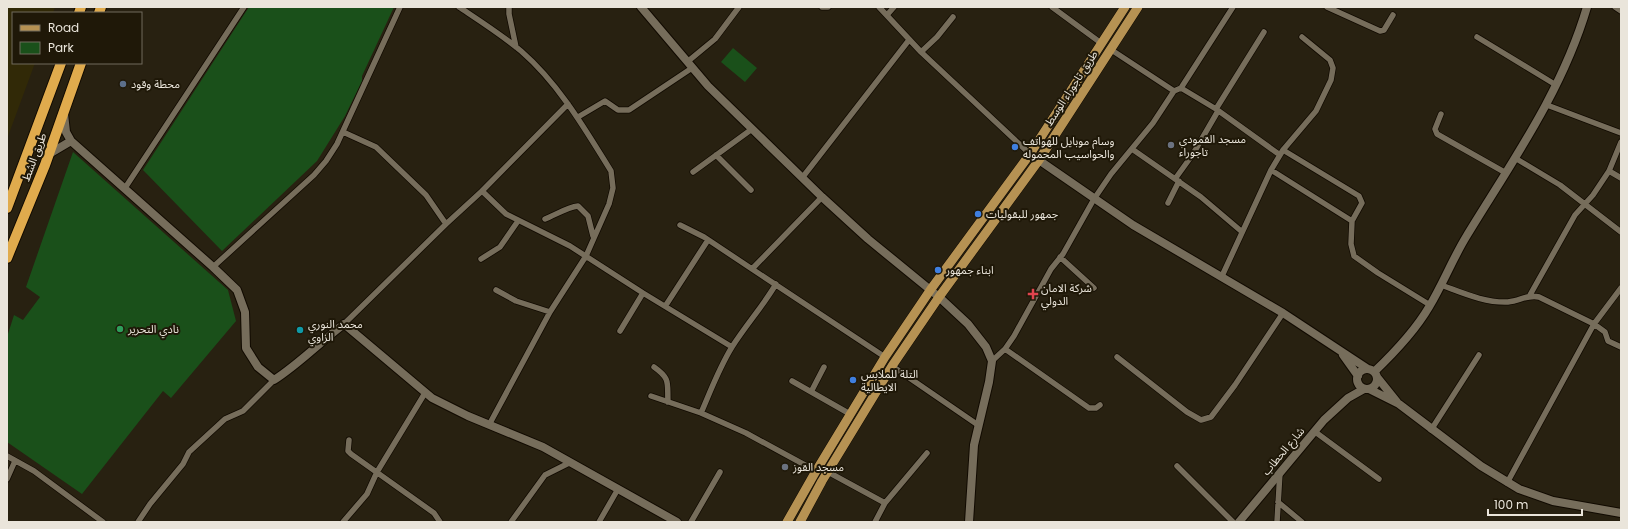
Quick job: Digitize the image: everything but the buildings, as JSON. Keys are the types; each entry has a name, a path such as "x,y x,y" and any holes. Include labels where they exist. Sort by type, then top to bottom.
{"highway":[{"name":"طريق الشط","path":"7,208 61,64"},
{"name":"طريق الشط","path":"7,258 49,154 81,64"}],"main road":[{"path":"788,522 816,471 885,357 931,290 1030,154 1125,7"},
{"name":"طريق تاجوراء الوسط","path":"800,522 828,472 892,366 939,297 1039,160 1138,7"}],"street":[{"path":"125,188 244,7"},
{"path":"213,266 314,175 326,161 342,132 400,7"},
{"path":"459,7 516,47 537,66 578,117 611,171 613,180 609,204 593,236 586,256 550,312 489,425"},
{"path":"509,7 509,14 516,47"},
{"path":"641,7 689,65 752,129 822,197 883,252 939,297 975,332 986,347 992,360 989,382 974,445 969,522"},
{"path":"578,117 605,101 618,110 629,110 689,65 715,39 739,7"},
{"path":"822,7 828,7"},
{"path":"879,7 921,52 1030,154 1133,225 1283,313 1373,372 1399,404 1431,430 1507,483 1538,497 1621,513"},
{"path":"887,15 894,7"},
{"path":"1052,7 1101,43"},
{"path":"992,360 1005,349 1051,269 1115,168 1153,123 1174,91 1181,88 1234,7"},
{"path":"1327,7 1380,31 1384,30 1393,15"},
{"path":"1373,372 1403,342 1430,305 1459,249 1547,105 1587,7"},
{"path":"1615,7 1621,11"},
{"path":"921,52 938,37 953,17"},
{"path":"1168,203 1177,180 1264,32"},
{"path":"1222,276 1241,232 1271,170 1281,152 1316,111 1333,73 1330,60 1302,37"},
{"path":"1477,37 1556,85"},
{"path":"802,178 909,40"},
{"path":"1110,50 1174,91"},
{"path":"1181,88 1281,152 1359,196 1362,203 1352,221 1352,251 1358,260 1430,305"},
{"path":"138,522 150,504 183,464 189,452 225,419 243,411 274,380 286,373 322,341 344,324 446,224 482,191 568,104"},
{"path":"1547,105 1621,133"},
{"path":"64,111 64,122 71,141 213,266 237,290 245,312 246,348 258,367 274,380"},
{"path":"1441,114 1435,129 1437,134 1506,173"},
{"path":"693,172 752,129"},
{"path":"342,132 376,147 426,195 446,224"},
{"path":"49,154 71,141"},
{"path":"1530,296 1569,226 1599,188 1621,142"},
{"path":"1132,149 1204,199 1241,232"},
{"path":"716,155 750,190"},
{"path":"1515,158 1560,185 1621,232"},
{"path":"1271,170 1352,221"},
{"path":"1608,171 1621,178"},
{"path":"482,191 506,214 570,246 643,293 666,305 703,330 732,347"},
{"path":"752,269 822,197"},
{"path":"545,219 562,213 573,206 578,206 588,216 593,236"},
{"path":"481,260 500,246 518,221"},
{"path":"680,225 708,240 885,357"},
{"path":"666,305 708,240"},
{"path":"1060,257 1094,288"},
{"path":"701,413 714,380 732,347 764,305 776,284"},
{"path":"1441,284 1468,296 1490,300 1512,301 1530,296 1544,299 1594,324 1605,332 1608,341 1621,348"},
{"path":"1507,483 1594,324 1621,288"},
{"path":"496,290 516,302 550,312"},
{"path":"620,331 643,293"},
{"path":"1117,357 1195,418 1205,420 1211,417 1226,398 1283,313"},
{"path":"344,324 403,372 425,393 489,425 543,447 677,522"},
{"path":"1005,349 1089,408 1096,408 1100,405"},
{"path":"1342,352 1357,378 1359,386 1399,404"},
{"path":"1431,430 1479,355"},
{"path":"892,366 978,424"},
{"path":"654,367 664,374 669,384 668,402"},
{"path":"811,392 824,367"},
{"path":"1357,378 1362,371 1373,372"},
{"path":"1367,389 1376,385 1373,372"},
{"name":"شارع الحطاب","path":"1348,398 1357,378"},
{"path":"792,380 850,414"},
{"name":"شارع الحطاب","path":"1239,522 1280,470 1314,431 1348,398 1367,389"},
{"path":"353,522 345,520 367,494 377,472 425,393"},
{"path":"651,396 701,413 746,433 816,471"},
{"path":"1314,431 1379,479"},
{"path":"349,440 348,450 434,513 440,522"},
{"path":"875,522 885,503 927,453"},
{"path":"7,456 34,471 103,522"},
{"path":"7,479 16,461"},
{"path":"511,522 546,475 571,462"},
{"path":"1177,466 1233,522"},
{"path":"1277,522 1280,470"},
{"path":"691,522 720,472"},
{"path":"828,472 885,503"},
{"path":"598,522 618,489"},
{"path":"1278,502 1302,522"}],"green space":[{"path":"249,7 394,7 345,116 317,161 222,251 143,170"},
{"path":"733,48 757,68 745,82 721,62"},
{"name":"نادي التحرير","path":"73,152 228,290 236,321 171,398 163,391 82,494 7,442 7,337 14,315 23,320 40,297 26,287"}],"sand":[{"path":"7,7 55,7 53,12 12,12 12,64 35,64 7,139"}],"place":[{"name":"محطة وقود","path":"123,84"},
{"name":"مسجد القمودي تاجوراء","path":"1171,145"},
{"name":"وسام موبايل للهواتف والحواسيب المحموله","path":"1015,147"},
{"name":"جمهور للبقوليات","path":"978,214"},
{"name":"ابناء جمهور","path":"938,270"},
{"name":"شركة الامان الدولي","path":"1033,294"},
{"name":"نادي التحرير","path":"120,329"},
{"name":"محمد النوري الزاوي","path":"300,330"},
{"name":"التلة للملابس الايطالية","path":"853,380"},
{"name":"مسجد القوز","path":"785,467"}]}
